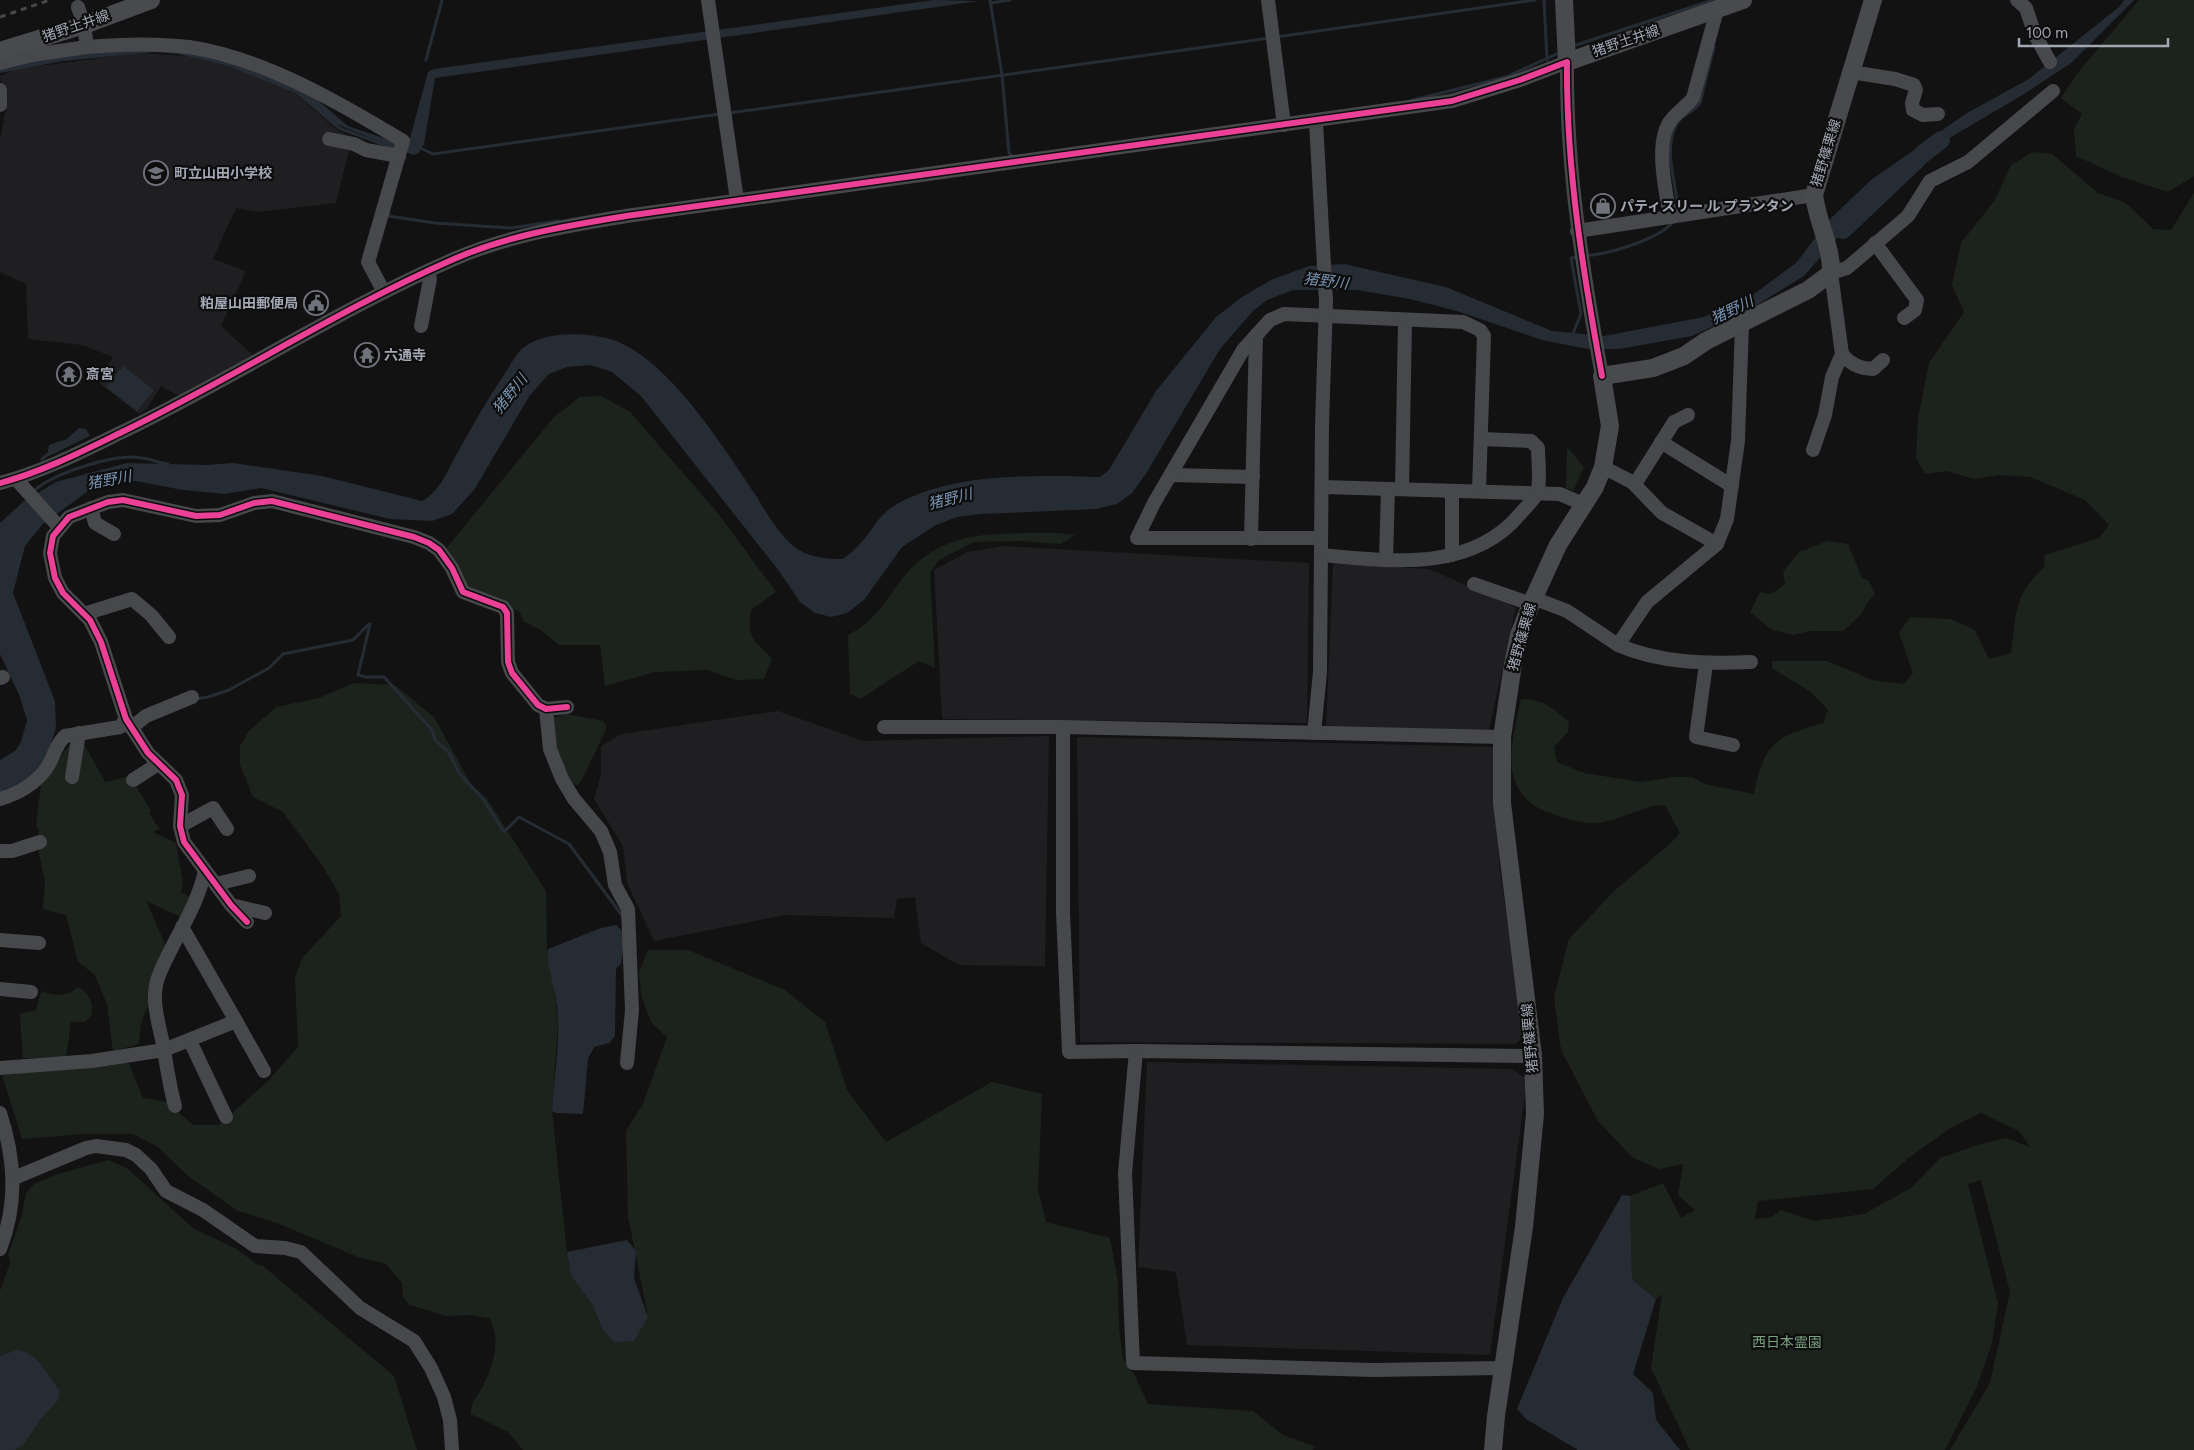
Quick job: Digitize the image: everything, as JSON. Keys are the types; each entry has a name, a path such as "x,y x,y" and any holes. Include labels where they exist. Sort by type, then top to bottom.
{"main road":[{"name":"猪野土井線","path":"0,51 84,25 151,0"},
{"path":"1564,0 1567,62"},
{"name":"猪野土井線","path":"1567,62 1743,0"},
{"name":"猪野篠栗線","path":"1831,267 1820,229 1814,195 1873,0"},
{"path":"1602,376 1653,368 1684,356 1808,290 1831,267"},
{"name":"猪野篠栗線","path":"1493,1450 1502,1368 1523,1237 1533,1156 1535,1114 1533,1056 1502,803 1502,737 1519,635 1558,544 1595,487 1603,467 1610,426 1602,376"}],"street":[{"path":"708,0 737,200"},
{"path":"1268,0 1284,125"},
{"path":"2017,0 2026,8 2035,35 2050,62"},
{"path":"78,7 84,25 87,47"},
{"path":"1670,217 1662,160 1665,133 1673,117 1682,111 1693,98 1717,10"},
{"path":"0,63 32,54 87,47 167,45 191,48 283,75 334,101 401,149"},
{"path":"0,483 65,459 176,406 384,292 428,271 508,238 545,230 737,200 1316,122 1452,101 1567,62 1567,99 1577,230 1602,376"},
{"path":"1851,72 1895,79 1914,85 1916,90 1912,103 1913,110 1923,115 1938,114"},
{"path":"0,90 0,105"},
{"path":"1812,450 1825,415 1832,377 1842,354 1831,267 1847,268 1908,216 1930,181 1968,162 2052,91"},
{"path":"1314,733 1320,672 1322,426 1326,301 1316,122"},
{"path":"329,139 354,144 366,150 401,149"},
{"path":"384,292 368,262 401,149"},
{"path":"1577,230 1814,195"},
{"path":"1875,243 1917,300 1915,310 1904,318"},
{"path":"421,326 430,279 428,271"},
{"path":"1321,538 1137,538 1143,523 1242,350 1270,320 1284,314 1405,321 1464,322 1480,330 1484,336 1479,491"},
{"path":"1386,560 1395,489 1405,321"},
{"path":"1618,645 1648,602 1717,544 1727,519 1739,424 1742,324"},
{"path":"1251,539 1256,335"},
{"path":"1842,354 1847,360 1864,369 1873,370 1883,360"},
{"path":"1634,484 1674,422 1688,415"},
{"path":"1321,555 1386,560 1452,555 1480,547 1508,528 1537,493 1538,448 1531,440 1481,439"},
{"path":"1661,442 1732,486"},
{"path":"1603,467 1634,484 1662,513 1717,544"},
{"path":"1171,475 1253,477"},
{"path":"16,478 56,524"},
{"path":"1323,487 1560,494 1583,504"},
{"path":"1452,490 1452,555"},
{"path":"247,922 231,905 184,842 180,826 182,796 176,780 148,753 129,724 101,642 90,620 63,593 55,578 50,553 56,524 91,508 123,500 196,516 220,514 254,503 272,501 414,536 439,550 452,568 463,592 503,607 507,613 508,662 512,673 538,705 546,709 567,707"},
{"path":"91,508 95,523 114,534"},
{"path":"1474,584 1567,611 1618,645 1632,651 1706,664 1751,662"},
{"path":"84,614 132,599 151,615 169,637"},
{"path":"1706,664 1696,737 1733,745"},
{"path":"0,799 34,782 47,767 60,741 71,733 120,727 192,697"},
{"path":"546,709 550,749 562,779 574,799 601,831 610,852 615,885 628,909 632,1010 627,1063"},
{"path":"884,727 1063,727 1502,737"},
{"path":"1063,727 1063,912 1069,1052 1136,1051 1533,1056"},
{"path":"72,777 79,733"},
{"path":"133,780 158,764"},
{"path":"180,826 213,808 227,828"},
{"path":"0,851 12,851 40,842"},
{"path":"175,1106 168,1084 164,1050 155,1007 155,991 158,976 194,904 205,870"},
{"path":"216,884 249,876"},
{"path":"231,905 266,913"},
{"path":"182,927 264,1071"},
{"path":"0,940 39,943"},
{"path":"0,989 31,992"},
{"path":"0,1068 92,1061 164,1050 236,1021"},
{"path":"190,1041 226,1117"},
{"path":"1136,1051 1125,1172 1133,1362 1353,1370 1502,1368"},
{"path":"0,1113 10,1148 14,1178 10,1220 0,1249"},
{"path":"14,1178 86,1148 96,1146 126,1150 144,1161 166,1191 203,1210 241,1239 255,1246 285,1248 300,1252 360,1308 414,1341 431,1368 444,1398 450,1420 452,1450"}],"shaded area":[{"path":"138,53 187,56 231,67 294,92 337,130 352,137 336,203 258,212 236,208 213,259 246,271 221,326 254,356 181,397 161,386 147,409 139,414 97,381 113,357 82,345 28,339 26,284 0,272 0,140 6,108 0,76 16,69"},
{"path":"1003,546 1309,563 1307,723 942,719 934,570 967,552"},
{"path":"1333,564 1429,569 1516,607 1489,730 1326,728"},
{"path":"778,711 863,741 1049,736 1045,966 959,965 921,943 915,897 897,899 894,918 785,915 654,941 627,883 623,846 594,799 601,775 601,746 621,734"},
{"path":"1077,737 1495,747 1499,863 1524,1037 1515,1044 1080,1042"},
{"path":"1147,1062 1512,1069 1527,1079 1490,1355 1187,1345 1176,1272 1138,1267"}],"green space":[{"path":"2139,0 2194,0 2194,176 2168,192 2122,177 2076,156 2074,129 2082,114 2061,98 2076,75"},
{"name":"西日本霊園","path":"2033,152 2052,154 2098,193 2126,203 2153,229 2171,230 2194,193 2194,1450 1950,1450 1990,1383 2010,1292 1981,1180 1968,1184 1998,1304 1992,1343 1977,1386 1945,1450 1690,1450 1651,1368 1662,1294 1656,1299 1632,1279 1630,1196 1663,1183 1681,1218 1695,1210 1678,1195 1683,1164 1659,1169 1632,1157 1598,1121 1561,1050 1554,997 1569,939 1614,891 1671,843 1680,833 1665,805 1647,808 1611,820 1588,823 1558,816 1538,808 1525,797 1516,784 1512,770 1513,736 1521,699 1541,702 1569,722 1568,732 1554,747 1557,762 1584,773 1641,782 1673,777 1692,777 1705,784 1754,794 1762,764 1767,753 1774,745 1794,733 1823,723 1828,710 1811,692 1772,668 1772,661 1827,661 1872,680 1904,684 1913,673 1899,633 1910,617 1950,619 1975,630 1989,659 2011,653 2016,616 2021,597 2026,588 2044,567 2045,555 2099,538 2109,525 2085,500 2030,477 2000,475 1974,479 1947,471 1925,474 1916,458 1918,418 1929,363 1964,312 1952,285 1961,243 1995,200 2011,165","holes":["1981,1113 2019,1131 2030,1147 2006,1138 1981,1144 1940,1158 1911,1188 1864,1214 1814,1221 1781,1210 1772,1217 1755,1219 1758,1201 1873,1189 1911,1156 1952,1127"]},
{"path":"601,396 630,412 717,512 776,592 751,610 750,627 753,638 772,658 764,679 736,680 708,670 655,672 605,686 600,645 559,645 541,630 523,621 520,612 471,591 444,551 554,417 580,397"},
{"path":"1567,447 1584,467 1573,491 1566,488"},
{"path":"1017,533 1075,535 1061,544 1020,541 974,542 939,560 930,573 935,668 919,661 860,699 850,694 848,635 859,629 881,608 906,574 921,559 938,548 976,536"},
{"path":"1828,541 1848,544 1862,578 1869,581 1875,594 1867,603 1862,614 1843,631 1809,631 1793,635 1771,629 1750,612 1760,592 1771,594 1785,584 1783,572 1799,552"},
{"path":"354,683 395,685 434,717 471,784 487,799 546,891 547,953 552,973 558,1023 552,1111 567,1252 571,1276 592,1304 602,1328 648,1317 628,1216 626,1131 643,1104 667,1037 651,1022 641,995 639,972 648,950 688,950 785,990 825,1022 847,1090 886,1142 992,1082 1042,1094 1038,1190 1046,1222 1110,1238 1118,1282 1119,1328 1123,1359 1135,1376 1148,1404 1253,1411 1283,1435 1316,1447 1312,1450 523,1450 508,1432 471,1414 472,1406 487,1378 495,1352 495,1334 489,1318 471,1315 446,1316 410,1305 403,1297 402,1283 386,1264 358,1257 277,1223 238,1211 188,1176 158,1147 133,1134 84,1134 22,1139 2,1075 128,1061 143,1098 167,1102 193,1125 219,1125 268,1081 298,1047 295,976 303,957 341,916 339,894 324,868 283,812 253,797 240,765 240,746 249,731 276,707 319,698"},
{"path":"567,714 603,721 607,727 582,780 577,785 569,782 554,747 552,718"},
{"path":"82,740 105,782 130,776 151,811 149,813 159,829 153,832 176,843 183,883 181,892 195,900 183,918 146,901 168,951 141,1024 139,1044 113,1051 107,1004 95,975 78,962 66,915 43,909 45,881 38,849 39,830 36,825 41,785 72,741"},
{"path":"78,987 90,998 92,1014 85,1022 71,1022 66,1057 23,1058 20,1014 36,1010 41,991 60,995 74,991"},
{"path":"108,1160 127,1168 194,1229 237,1249 256,1264 263,1266 394,1376 417,1450 0,1450 0,1291 10,1263 8,1254 22,1215 26,1193 34,1184 58,1174"}],"water":[{"path":"934,0 979,1 435,78 424,144 419,153 413,155 336,124 303,96 228,66 178,54 155,52 63,61 0,73 0,65 43,55 175,48 258,69 315,98 348,126 398,143 406,143 410,138 428,72 434,69"},
{"path":"2124,0 2134,0 2071,63 2024,94 1924,153 1858,214 1804,276 1749,310 1692,336 1619,349 1588,349 1542,340 1457,311 1410,299 1357,290 1293,290 1267,300 1253,311 1220,349 1147,472 1132,493 1117,504 1096,509 981,514 957,517 936,525 902,547 864,600 847,613 831,617 815,613 800,602 779,571 641,396 612,372 591,365 567,367 549,374 530,395 474,490 452,514 432,521 390,519 261,488 225,494 183,490 136,481 106,484 88,491 42,525 25,546 13,593 55,701 56,727 48,754 29,782 0,795 0,760 15,751 21,742 27,720 20,697 0,654 0,523 24,501 56,482 127,463 206,465 233,463 322,476 422,501 433,493 442,482 485,404 520,351 528,344 550,336 563,334 588,335 610,339 631,349 652,364 672,383 710,429 774,525 792,545 804,553 826,558 843,559 860,544 881,517 892,507 914,496 939,487 993,478 1021,476 1100,477 1109,470 1156,391 1216,317 1242,297 1271,280 1309,266 1344,264 1446,287 1552,331 1604,336 1704,317 1750,297 1796,263 1829,220 1871,180 1967,113 2029,79 2119,7"},
{"path":"123,366 154,390 137,411 106,387"},
{"path":"79,428 86,429 90,436 47,457 49,445 67,439"},
{"path":"616,925 625,934 621,964 616,968 615,1036 609,1043 594,1047 588,1059 583,1114 556,1113 552,1111 558,1045 558,1019 547,953 548,949 601,928"},
{"path":"1622,1195 1630,1196 1632,1279 1656,1299 1633,1374 1653,1393 1656,1420 1680,1450 1578,1450 1526,1419 1517,1409 1563,1298"},
{"path":"627,1240 636,1251 634,1278 648,1317 634,1341 614,1342 602,1328 592,1304 571,1276 567,1252"},
{"path":"17,1350 31,1355 37,1360 60,1391 58,1400 40,1420 23,1445 15,1450 0,1450 0,1356"}],"waterway":[{"path":"426,60 442,0"},
{"path":"990,0 1002,75 1009,153 1013,157"},
{"path":"991,3 1010,0"},
{"path":"1276,37 1535,0"},
{"path":"1544,0 1547,60"},
{"path":"1573,46 1713,0"},
{"path":"729,113 1270,38"},
{"path":"1678,211 1670,156 1673,134 1679,120 1695,109 1700,103 1714,47"},
{"path":"1413,100 1506,77 1561,52"},
{"path":"298,93 339,128 393,148"},
{"path":"418,147 433,154 720,114"},
{"name":"猪野川","path":"1843,230 1924,153 1941,140"},
{"path":"389,213 388,216 435,223 511,228 558,221"},
{"path":"1585,256 1619,249 1645,240 1666,229 1673,222"},
{"path":"1572,336 1581,314 1571,258 1579,257"},
{"path":"42,459 48,454"},
{"path":"33,492 54,478 101,462 131,457 168,464"},
{"path":"196,699 229,690 269,668 283,654 353,640 369,624"},
{"path":"370,624 358,675 384,677 432,730 435,740 449,753 459,773 483,799 504,832 519,817 569,844 624,918"}],"railway":[{"path":"0,17 50,0"}],"cycle path":[{"path":"0,483 47,467 122,432 205,389 328,321 411,279 454,259 517,237 626,216 1452,101 1520,80 1567,62 1569,141 1577,220 1602,376"},
{"path":"247,922 231,905 184,842 180,826 182,795 176,780 148,753 126,719 101,642 90,620 63,593 55,578 50,553 53,536 69,517 108,502 123,500 196,516 220,515 254,503 272,501 414,537 429,543 439,550 452,568 463,592 503,607 507,613 508,662 512,673 538,705 546,709 567,707"}],"place":[{"name":"町立山田小学校","path":"156,173"},
{"name":"パティスリー ル プランタン","path":"1603,206"},
{"name":"粕屋山田郵便局","path":"316,303"},
{"name":"六通寺","path":"367,355"},
{"name":"斎宮","path":"69,374"}]}
